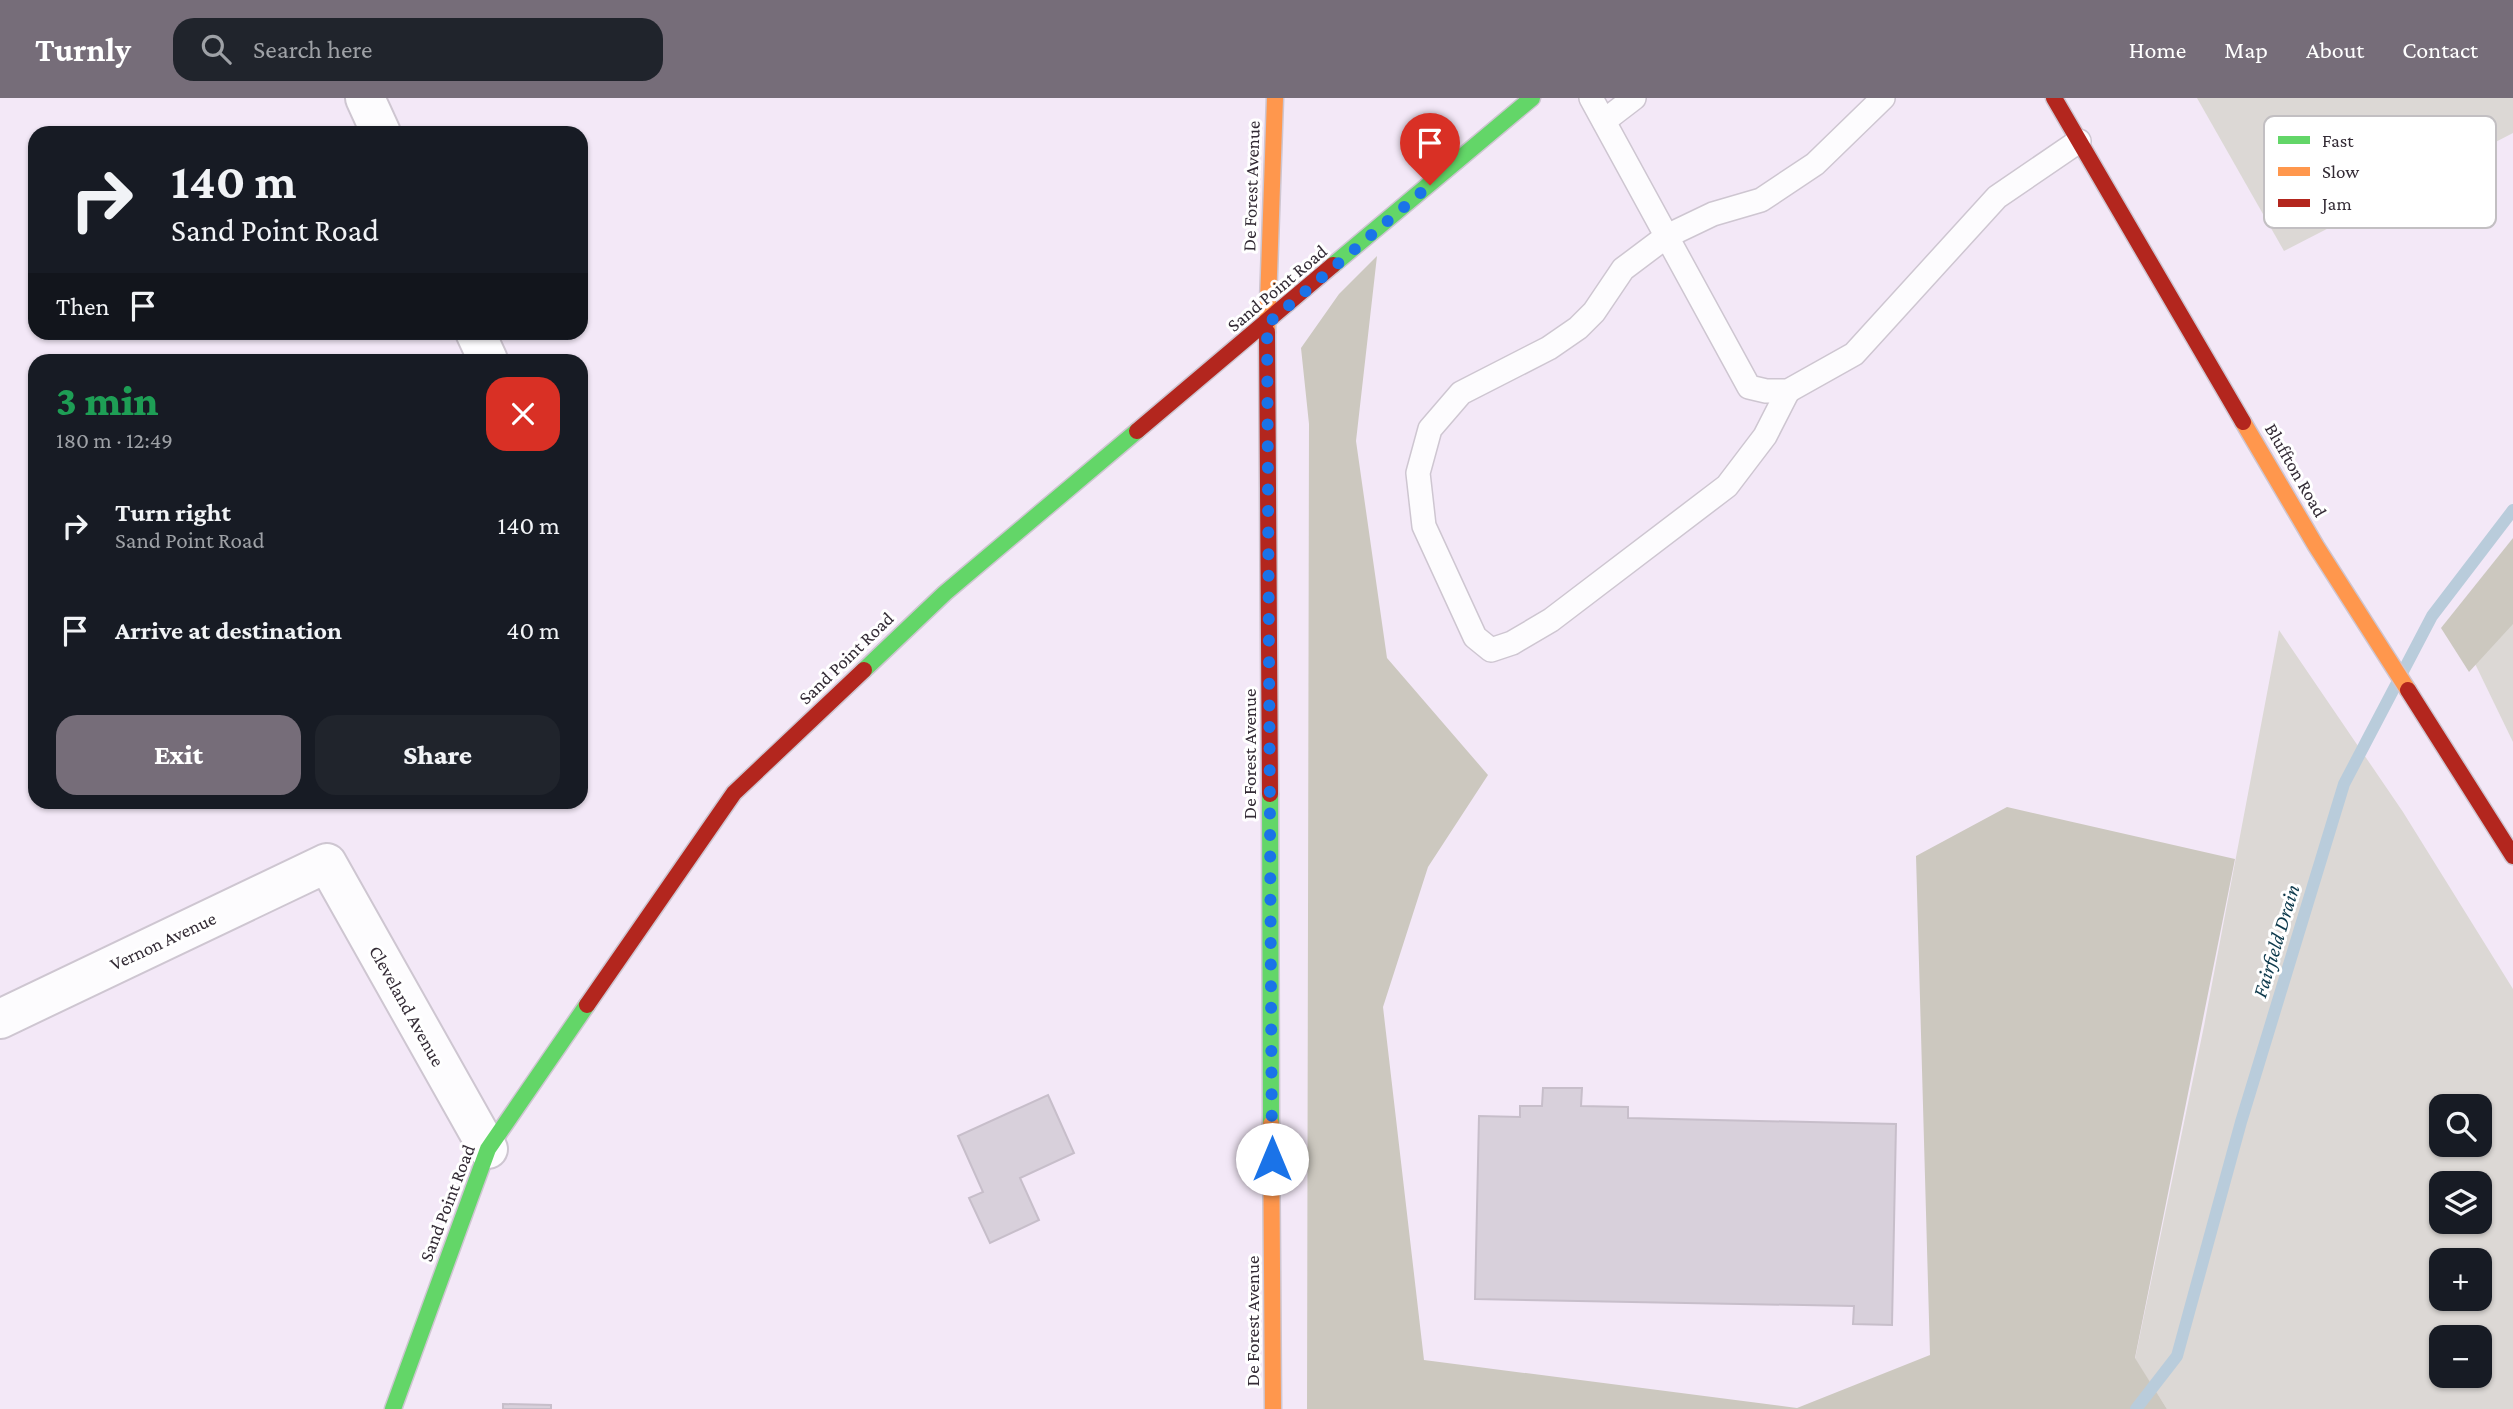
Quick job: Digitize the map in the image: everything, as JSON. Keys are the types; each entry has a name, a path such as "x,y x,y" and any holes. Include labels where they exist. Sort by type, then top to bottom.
{"street":[{"path":"365,98 378,126"},
{"name":"De Forest Avenue","path":"1273,1409 1267,324 1275,98"},
{"name":"Sand Point Road","path":"393,1409 488,1149 734,793 945,593 1532,98"},
{"name":"Bluffton Road","path":"2054,98 2316,547 2513,856"},
{"name":"Cleveland Avenue","path":"327,863 488,1149"},
{"name":"Vernon Avenue","path":"0,1019 327,863"}],"lane":[{"path":"1591,98 1749,387 1766,391 1788,391 1854,354 1997,197 2078,141"},
{"path":"1604,121 1634,98"},
{"path":"1788,391 1751,459 1727,486 1550,620 1512,643 1490,650 1475,637 1424,526 1419,473 1430,429 1461,393 1549,348 1578,328 1594,312 1623,269 1667,236 1713,214 1761,200 1815,164 1883,98"}],"shaded area":[{"path":"2197,98 2513,98 2513,133 2496,142 2496,116 2264,116 2264,216"},
{"path":"2271,228 2329,228 2284,251"},
{"path":"1377,256 1356,441 1387,658 1488,775 1428,867 1383,1007 1424,1360 1797,1408 1930,1355 1916,856 2007,807 2235,859 2135,1358 2167,1409 1307,1409 1309,424 1301,348 1339,294"},
{"path":"2513,538 2513,624 2469,672 2441,628"},
{"path":"2513,591 2513,742 2464,641"},
{"path":"2279,630 2403,812 2513,989 2513,1409 2167,1409 2135,1359 2204,1026"}],"building":[{"path":"1543,1088 1582,1088 1581,1106 1628,1107 1628,1118 1896,1124 1892,1325 1853,1324 1854,1306 1475,1299 1479,1116 1520,1117 1520,1106 1542,1106"},
{"path":"1048,1095 1074,1153 1020,1178 1039,1220 990,1243 969,1198 983,1192 958,1136"},
{"path":"503,1404 551,1405 551,1409 503,1409"}],"waterway":[{"name":"Fairfield Drain","path":"2136,1409 2177,1356 2241,1122 2344,784 2432,616 2513,510"}],"traffic: fast":[{"path":"1333,265 1532,98"},
{"path":"864,670 945,593 1137,431"},
{"path":"1270,794 1271,1124"},
{"path":"393,1409 488,1149 587,1005"}],"traffic: slow":[{"path":"1267,332 1275,98"},
{"path":"2243,422 2316,546 2408,690"},
{"path":"1271,1124 1273,1409"}],"traffic: jam":[{"path":"2054,98 2243,422"},
{"path":"1137,431 1333,265"},
{"path":"1267,332 1270,794"},
{"path":"587,1005 734,793 864,670"},
{"path":"2408,690 2513,856"}],"route":[{"path":"1272,1159 1267,324 1430,185"}]}
